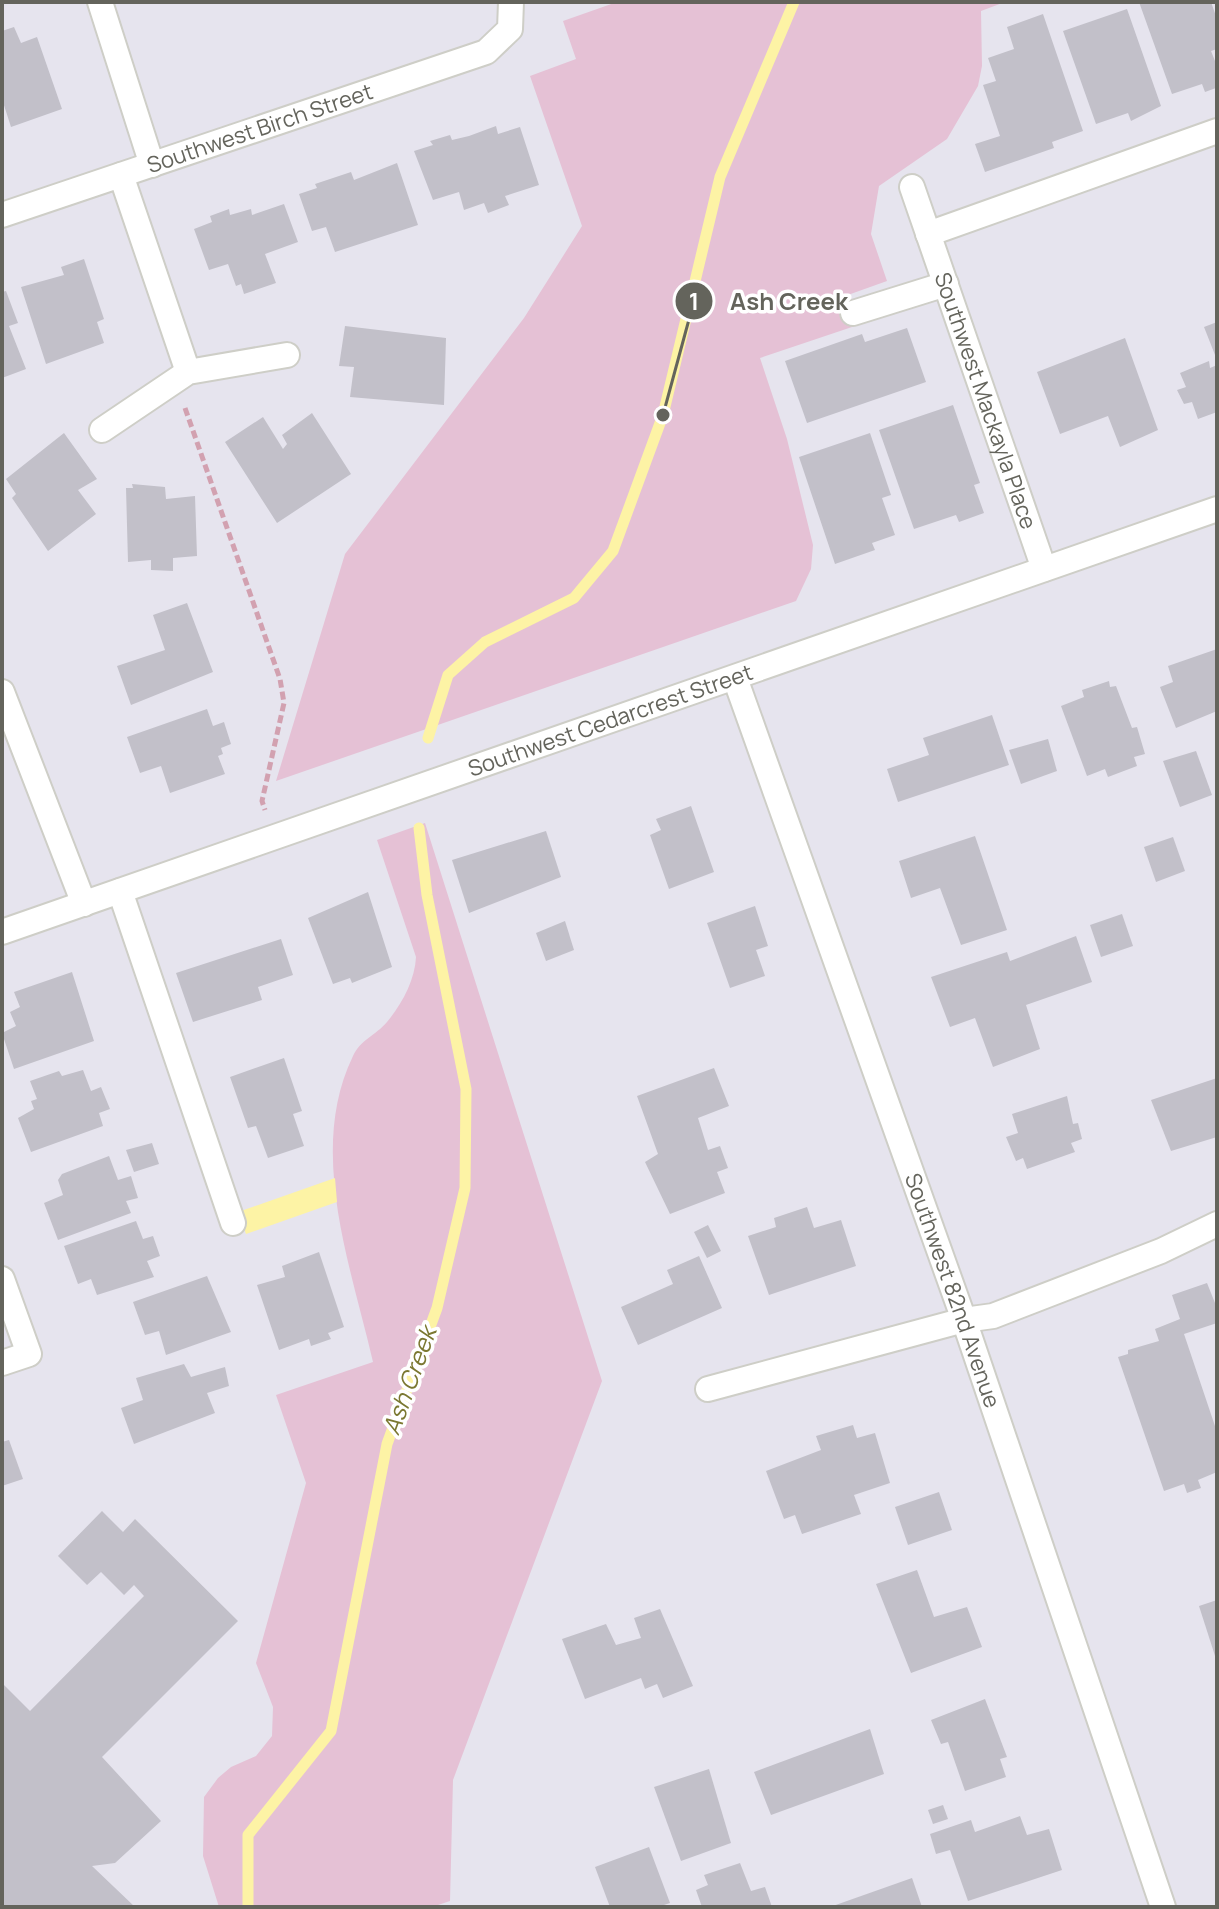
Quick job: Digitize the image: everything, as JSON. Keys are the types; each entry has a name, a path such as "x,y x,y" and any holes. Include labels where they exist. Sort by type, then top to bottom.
{"street":[{"path":"100,2 152,165"},
{"name":"Southwest Birch Street","path":"2,215 486,52 510,29 511,2"},
{"path":"928,234 1217,131"},
{"path":"121,175 188,372"},
{"name":"Southwest Mackayla Place","path":"912,187 1044,569"},
{"path":"853,313 946,284"},
{"path":"102,430 188,372 287,355"},
{"name":"Southwest Cedarcrest Street","path":"2,932 1217,509"},
{"name":"Southwest 82nd Avenue","path":"735,678 964,1320 1163,1907"},
{"path":"2,692 84,904"},
{"path":"120,891 233,1223"},
{"path":"708,1389 964,1320 993,1316 1161,1251 1217,1224"},
{"path":"2,1279 29,1354 2,1363"}],"path":[{"path":"184,403 280,679 284,703 262,801 274,837"}],"shaded area":[{"path":"617,2 1005,2 981,11 982,66 978,86 947,139 879,186 871,234 887,281 845,296 855,326 760,358 787,439 813,545 811,569 796,601 276,781 345,554 524,318 582,226 530,76 576,59 563,21"},
{"path":"425,823 602,1381 453,1780 450,1901 432,1907 219,1907 203,1856 204,1797 218,1778 231,1767 256,1756 272,1736 273,1707 256,1663 306,1483 276,1395 373,1362 338,1209 333,1169 334,1130 340,1092 353,1056 398,1007 415,966 416,957 377,840"},
{"path":"335,1178 337,1202 246,1234 238,1212"}],"building":[{"path":"1139,2 1211,2 1217,19 1217,49 1211,51 1217,66 1216,88 1205,92 1202,84 1172,94"},
{"path":"1127,9 1161,106 1131,121 1128,113 1096,124 1063,31"},
{"path":"1043,14 1083,131 1052,142 1054,148 985,172 975,144 1000,136 983,85 996,81 988,58 1014,49 1007,27"},
{"path":"14,27 21,43 37,37 62,109 11,127 2,99 2,31"},
{"path":"496,126 498,134 520,127 539,185 505,196 509,205 488,213 484,203 464,210 459,192 433,200 414,151 433,145 430,141 450,135 452,140"},
{"path":"397,163 418,225 335,252 326,227 312,231 299,194 317,188 315,184 351,172 354,180"},
{"path":"284,204 298,242 265,254 276,283 244,294 241,284 236,286 228,264 209,270 194,229 212,222 210,216 229,209 230,215 251,209 252,215"},
{"path":"84,259 104,319 97,322 104,343 46,364 21,287 64,275 61,267"},
{"path":"6,291 18,323 9,326 26,369 2,378 2,292"},
{"path":"1217,322 1217,360 1204,327"},
{"path":"345,326 446,338 444,405 350,397 354,367 339,366"},
{"path":"907,328 926,382 807,423 785,361 862,334 865,342"},
{"path":"1125,338 1158,430 1120,447 1108,416 1060,434 1037,372"},
{"path":"1209,361 1210,368 1217,365 1217,412 1198,419 1192,402 1184,404 1177,390 1186,387 1180,373"},
{"path":"953,405 980,483 974,485 984,513 959,522 956,515 914,529 879,430"},
{"path":"312,413 351,474 277,523 225,442 263,417 283,449 287,444 282,435"},
{"path":"64,433 97,479 78,490 96,514 48,551 12,498 16,494 6,479"},
{"path":"870,433 891,495 882,498 895,535 872,543 875,550 835,564 799,457"},
{"path":"132,484 165,487 166,499 195,496 197,556 173,558 173,571 151,570 151,560 128,562 126,488 133,488"},
{"path":"187,603 213,672 131,705 117,666 165,650 153,615"},
{"path":"1217,649 1217,711 1176,728 1160,687 1173,682 1168,666"},
{"path":"1109,681 1110,687 1116,686 1132,728 1137,727 1145,754 1134,757 1137,766 1108,777 1105,769 1087,776 1061,706 1084,697 1082,690"},
{"path":"207,709 213,726 224,722 231,744 221,748 223,754 218,756 225,774 170,793 161,766 140,773 127,737"},
{"path":"992,715 1009,765 898,802 887,769 929,755 923,738"},
{"path":"1048,739 1057,771 1021,784 1009,750"},
{"path":"1196,751 1212,795 1180,807 1163,761"},
{"path":"691,806 714,872 669,889 650,835 661,830 656,819"},
{"path":"546,831 561,877 469,913 452,860"},
{"path":"975,836 1007,930 961,945 940,888 911,898 899,861"},
{"path":"1173,837 1185,871 1156,882 1144,847"},
{"path":"368,892 392,967 352,983 350,978 333,984 308,918"},
{"path":"755,906 768,946 756,950 765,976 730,988 707,923"},
{"path":"1122,914 1133,946 1101,957 1090,925"},
{"path":"565,921 574,950 546,961 536,933"},
{"path":"1076,936 1092,982 1026,1005 1040,1049 993,1067 975,1018 950,1027 931,977 1007,952 1010,961"},
{"path":"281,939 293,975 258,987 262,1000 193,1022 176,973"},
{"path":"72,972 94,1041 14,1069 2,1033 16,1026 10,1012 20,1007 14,992"},
{"path":"284,1058 302,1111 293,1114 304,1146 268,1158 256,1126 248,1128 230,1077"},
{"path":"714,1068 729,1106 698,1118 708,1150 720,1146 728,1168 717,1172 725,1193 670,1214 645,1162 658,1154 637,1096"},
{"path":"83,1070 91,1091 101,1087 110,1109 99,1113 103,1126 31,1152 18,1118 34,1109 31,1101 37,1099 30,1081 59,1071 62,1076"},
{"path":"1217,1078 1217,1137 1171,1151 1151,1100"},
{"path":"1067,1096 1073,1124 1078,1123 1082,1139 1071,1143 1075,1152 1027,1169 1023,1158 1016,1161 1006,1137 1018,1133 1012,1114"},
{"path":"152,1143 159,1164 134,1172 126,1150"},
{"path":"109,1156 118,1180 131,1176 138,1198 126,1201 131,1213 58,1240 44,1203 63,1195 58,1180 62,1174"},
{"path":"807,1207 814,1228 841,1220 856,1266 769,1295 748,1236 776,1227 774,1218"},
{"path":"136,1221 143,1239 153,1236 160,1256 147,1261 154,1277 97,1295 91,1279 78,1284 64,1246"},
{"path":"708,1225 721,1251 707,1258 694,1232"},
{"path":"319,1252 344,1327 328,1333 331,1339 311,1346 309,1339 279,1350 257,1285 285,1277 282,1266"},
{"path":"699,1256 722,1308 638,1345 621,1307 673,1284 667,1270"},
{"path":"207,1276 231,1332 166,1355 159,1331 145,1335 133,1302"},
{"path":"1207,1283 1217,1308 1217,1323 1184,1334 1217,1432 1217,1472 1198,1480 1201,1488 1187,1493 1184,1484 1164,1491 1118,1357 1128,1354 1128,1350 1159,1341 1155,1329 1180,1319 1172,1295"},
{"path":"184,1364 191,1377 225,1367 229,1386 207,1393 215,1413 134,1444 121,1408 143,1400 136,1378"},
{"path":"853,1425 857,1438 875,1433 890,1483 854,1495 861,1514 802,1534 795,1515 784,1519 766,1471 821,1450 816,1436"},
{"path":"9,1440 23,1479 2,1486 2,1442"},
{"path":"939,1492 952,1530 908,1545 895,1507"},
{"path":"102,1511 123,1532 135,1519 238,1621 102,1757 161,1821 115,1863 92,1866 135,1907 2,1907 2,1683 30,1711 144,1596 134,1585 124,1595 101,1572 87,1585 58,1556"},
{"path":"917,1570 934,1617 967,1607 982,1647 911,1673 876,1584"},
{"path":"1217,1600 1217,1659 1216,1659 1199,1606"},
{"path":"660,1609 693,1686 663,1698 657,1684 645,1689 641,1678 585,1699 562,1639 606,1624 616,1645 641,1638 634,1618"},
{"path":"985,1699 1007,1757 1000,1759 1006,1777 965,1791 948,1742 941,1744 931,1720"},
{"path":"870,1729 884,1774 771,1815 754,1772"},
{"path":"709,1769 731,1843 681,1861 654,1787"},
{"path":"943,1805 948,1819 933,1824 928,1810"},
{"path":"1020,1816 1027,1835 1049,1829 1062,1870 968,1901 950,1850 936,1854 930,1834 971,1820 975,1832"},
{"path":"649,1847 670,1903 658,1907 610,1907 595,1867"},
{"path":"740,1863 751,1891 765,1887 772,1907 702,1907 696,1890 708,1885 704,1875"},
{"path":"912,1878 922,1907 830,1907"}],"waterway":[{"name":"Ash Creek","path":"428,738 448,675 485,642 574,598 613,551 663,415 720,177 794,2"},
{"name":"Ash Creek","path":"248,1907 248,1835 331,1731 387,1444 437,1308 465,1188 466,1089 427,895 419,828"}],"place":[{"name":"Ash Creek","path":"663,415"}]}
